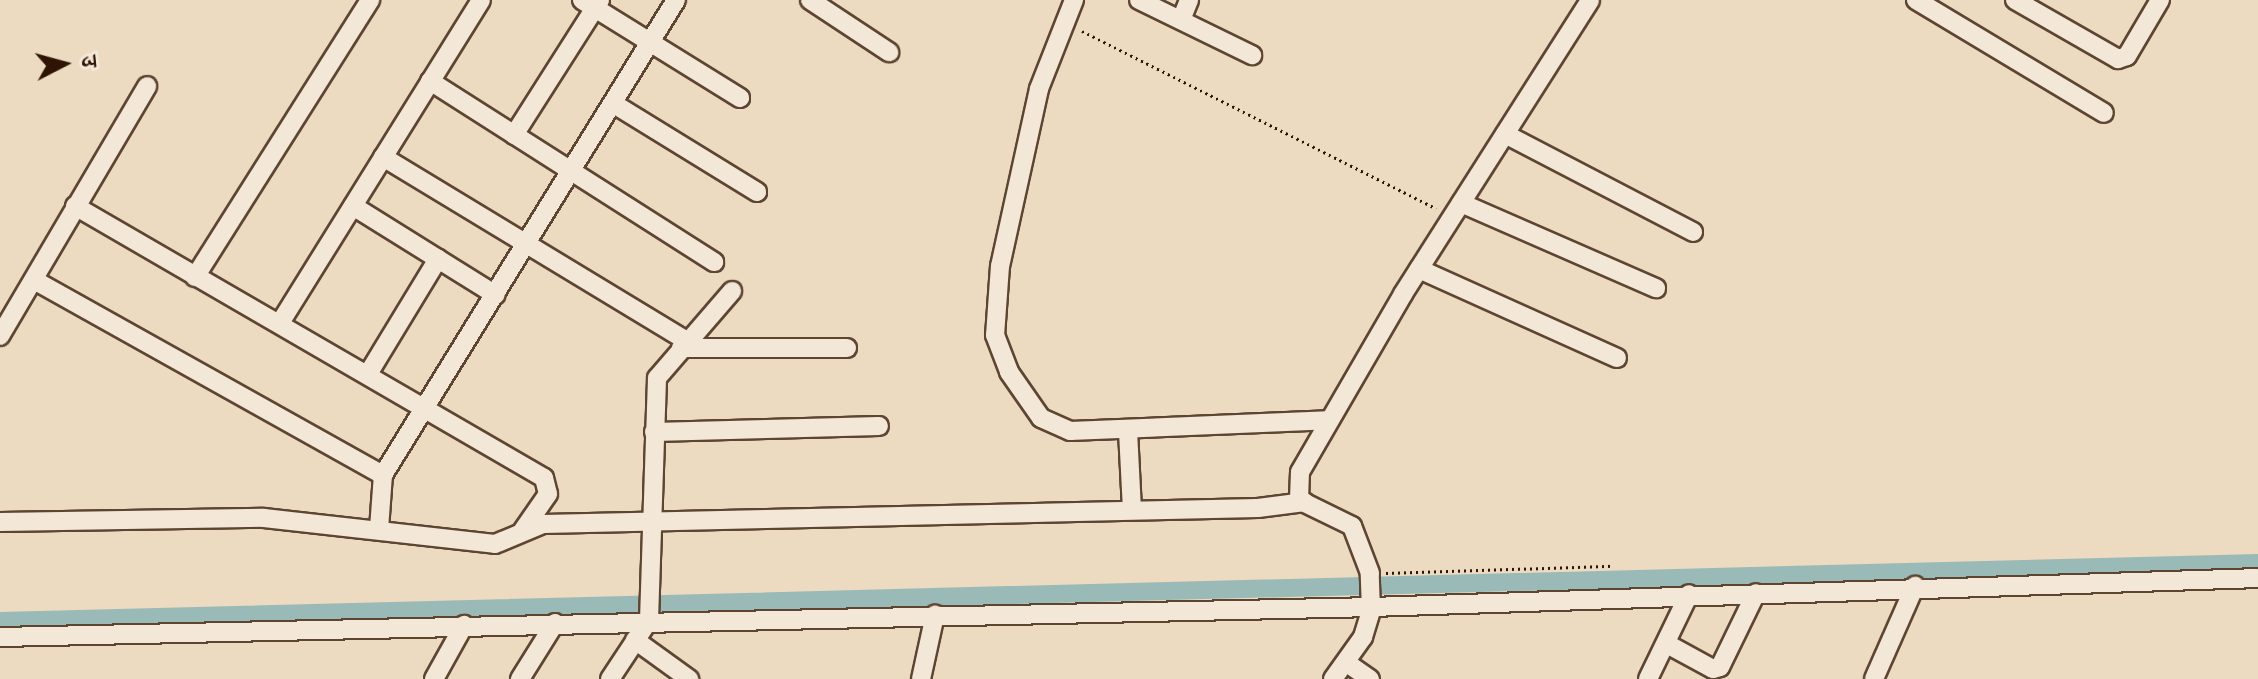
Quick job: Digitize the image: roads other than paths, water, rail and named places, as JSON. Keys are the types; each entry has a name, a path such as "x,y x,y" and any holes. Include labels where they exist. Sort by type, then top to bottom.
{"street":[{"path":"195,277 370,0"},
{"path":"280,323 481,0"},
{"path":"379,529 383,475 526,248 676,0"},
{"path":"810,0 889,52"},
{"path":"1074,0 1039,89 998,280 995,335 1009,372 1041,418 1070,431 1128,431 1328,420"},
{"path":"1139,0 1252,55"},
{"path":"1181,20 1189,0"},
{"path":"1333,679 1363,637 1371,590 1367,555 1352,526 1305,502 1296,494 1300,472 1419,269 1590,0"},
{"path":"1916,0 2104,113"},
{"path":"2015,0 2122,59 2160,0"},
{"path":"514,135 592,3 740,98"},
{"path":"430,81 714,262"},
{"path":"0,336 147,86"},
{"path":"614,104 757,192"},
{"path":"1505,134 1693,232"},
{"path":"383,157 684,344 847,348"},
{"path":"75,206 544,478 548,494 523,530"},
{"path":"353,206 496,295"},
{"path":"1457,210 1656,288"},
{"path":"368,374 438,259"},
{"path":"1419,269 1617,358"},
{"path":"34,280 383,475"},
{"path":"610,679 649,616 657,378 732,291"},
{"path":"654,432 879,426"},
{"path":"1128,431 1132,509"},
{"path":"0,522 219,516 379,529 495,544 543,524 1258,508 1305,502"},
{"path":"0,637 555,623 649,616 935,615 1371,590 1689,594 2258,578"},
{"path":"1874,679 1915,586"},
{"path":"1667,644 1713,669 1720,667 1756,593"},
{"path":"1648,679 1689,594"},
{"path":"921,679 935,615"},
{"path":"520,679 555,623"},
{"path":"434,679 464,625"},
{"path":"635,640 689,679"},
{"path":"1347,663 1370,679"}],"waterway":[{"path":"0,621 2258,563"}]}
